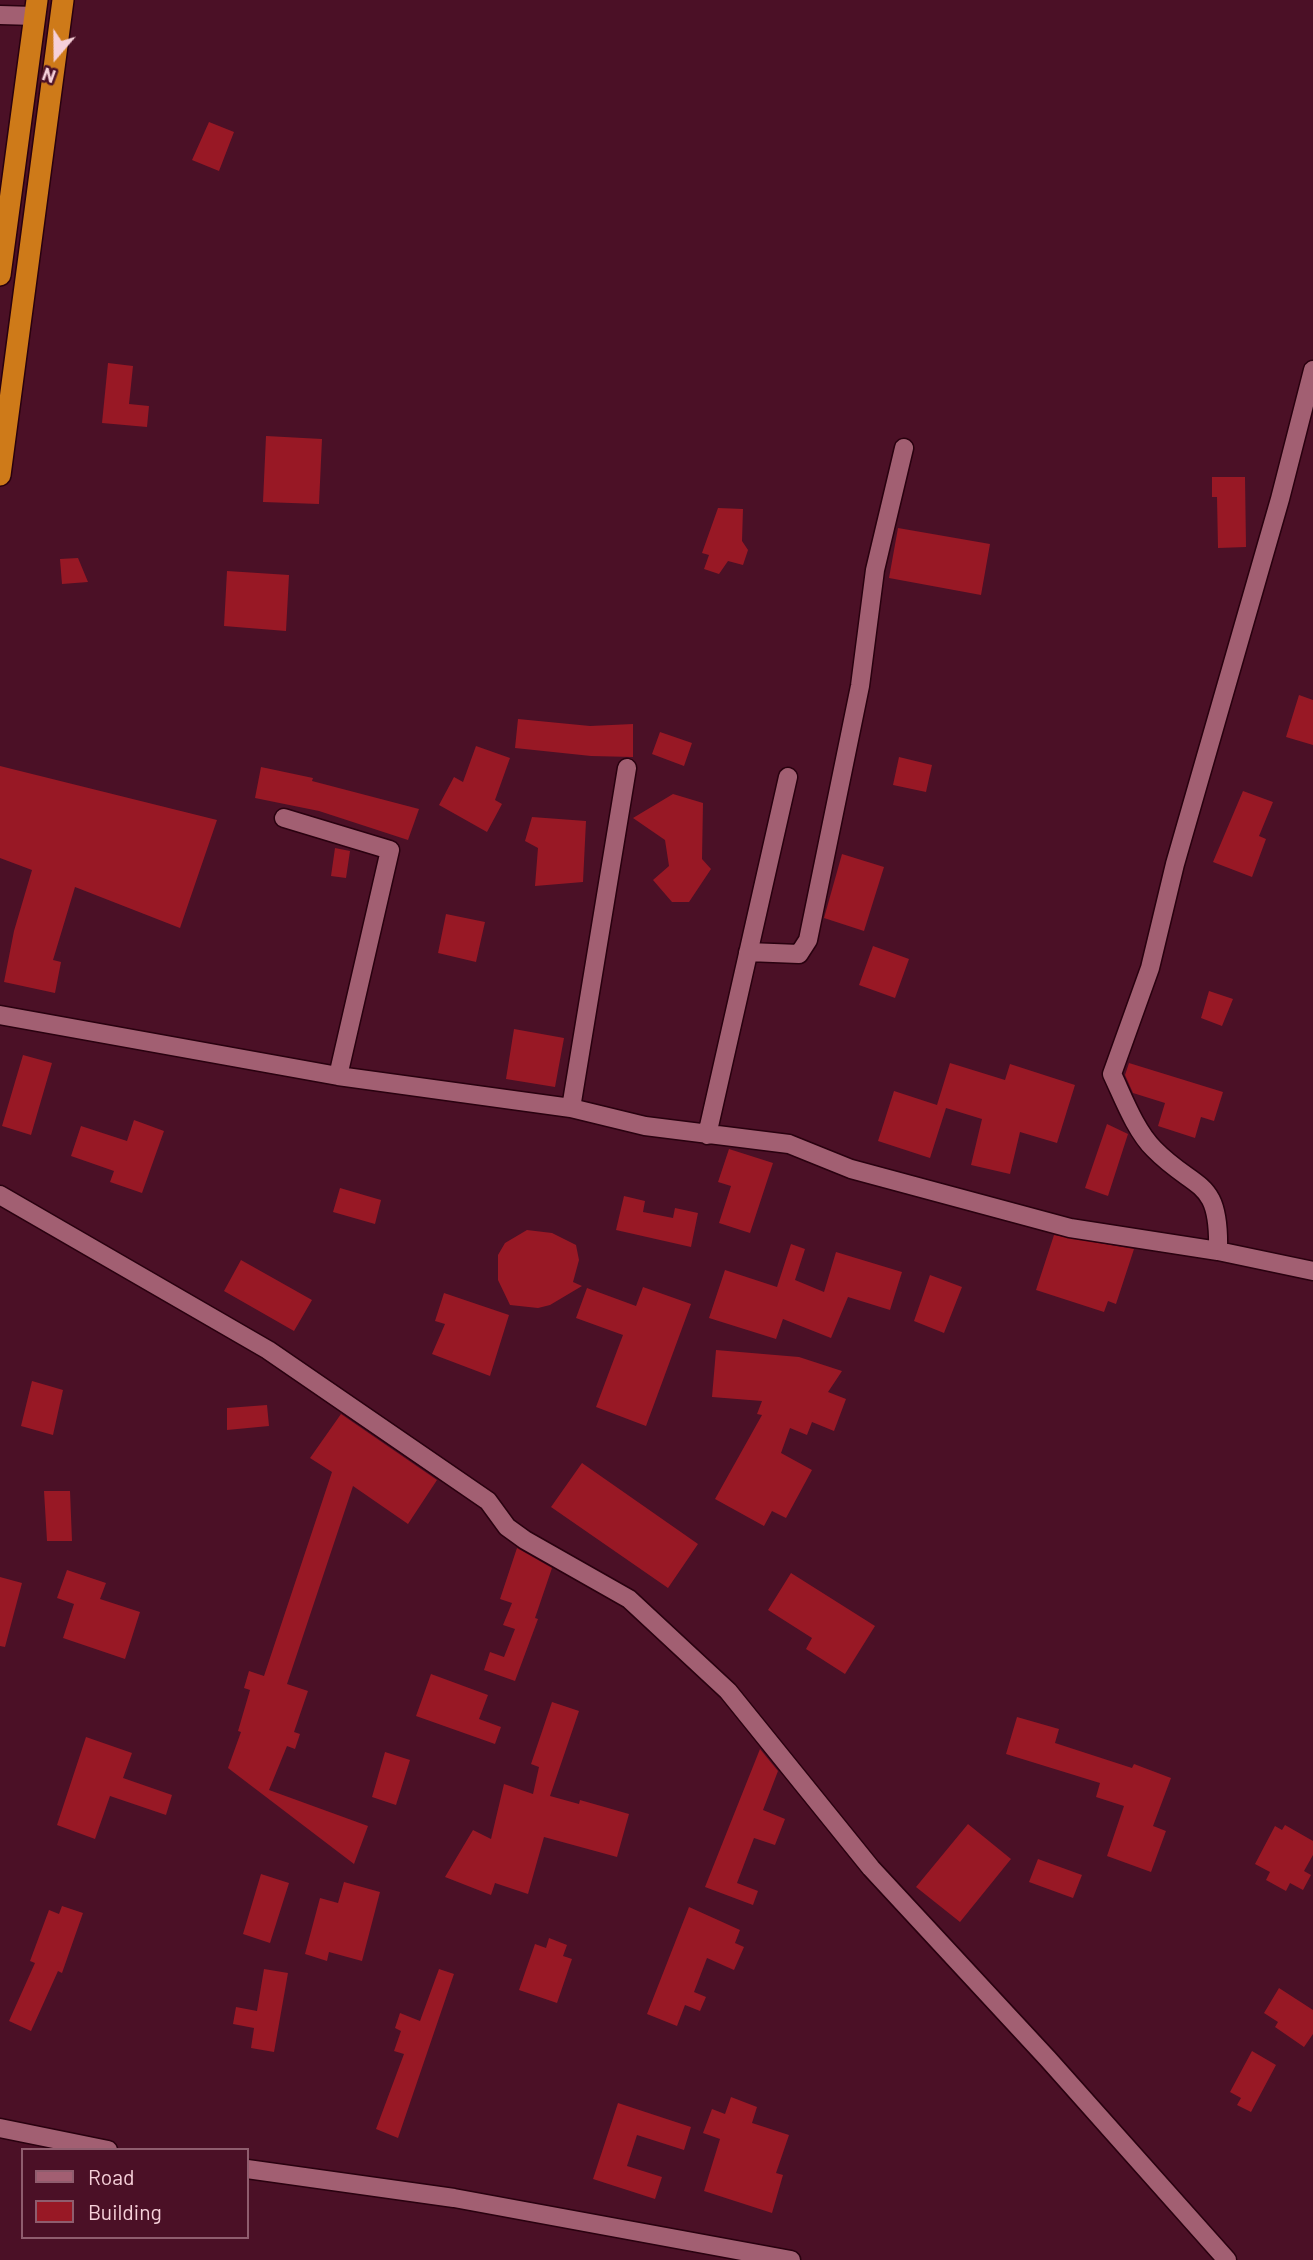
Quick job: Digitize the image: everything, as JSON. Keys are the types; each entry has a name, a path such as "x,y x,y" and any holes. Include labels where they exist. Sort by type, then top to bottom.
{"highway":[{"path":"0,475 62,0"},
{"path":"0,275 36,8"}],"street":[{"path":"0,15 36,8"},
{"path":"1218,1251 1219,1216 1202,1185 1153,1149 1112,1073 1150,968 1175,864 1280,499 1313,370"},
{"path":"748,952 799,954 808,940 860,686 875,570 904,448"},
{"path":"571,1108 627,768"},
{"path":"707,1135 788,776"},
{"path":"284,818 390,850 338,1076"},
{"path":"0,1014 338,1076 571,1108 645,1126 789,1144 851,1169 1070,1228 1218,1251 1313,1271"},
{"path":"0,1195 268,1350 488,1501 507,1527 525,1540 629,1599 728,1691 871,1868 1048,2059 1227,2260"},
{"path":"0,2127 99,2148"},
{"path":"248,2169 453,2198 791,2260"}],"building":[{"path":"209,122 234,132 219,171 192,160"},
{"path":"108,363 133,366 129,404 149,406 147,427 102,423"},
{"path":"266,436 322,439 319,504 263,502"},
{"path":"1212,477 1245,477 1246,547 1218,548 1217,497 1212,497"},
{"path":"718,508 743,509 742,541 748,550 743,565 728,561 719,574 704,569 709,555 702,553"},
{"path":"898,528 990,544 981,595 889,578"},
{"path":"78,558 88,582 62,584 60,559"},
{"path":"227,571 289,575 286,631 224,626"},
{"path":"1299,695 1313,700 1313,745 1286,737"},
{"path":"518,719 590,726 633,724 633,757 591,756 515,748"},
{"path":"660,732 692,743 684,766 652,754"},
{"path":"476,746 510,758 495,800 502,804 487,832 439,805 454,777 463,782"},
{"path":"899,757 932,765 926,792 893,785"},
{"path":"0,766 217,820 180,928 75,887 53,960 61,962 55,993 4,982 14,931 32,870 0,858"},
{"path":"261,767 313,778 312,781 419,809 408,840 319,811 255,798"},
{"path":"1243,791 1273,802 1259,836 1266,839 1252,877 1213,862"},
{"path":"673,794 703,803 702,859 711,869 689,902 672,902 653,880 669,866 665,840 633,818"},
{"path":"532,817 586,821 583,882 535,886 538,848 525,841"},
{"path":"335,848 350,851 346,878 331,876"},
{"path":"842,854 884,867 864,931 824,918"},
{"path":"446,914 485,922 476,962 438,953"},
{"path":"873,946 909,959 895,998 859,985"},
{"path":"1209,991 1233,999 1222,1026 1201,1018"},
{"path":"514,1029 564,1038 555,1087 506,1079"},
{"path":"23,1055 52,1063 31,1135 2,1126"},
{"path":"950,1063 1005,1080 1010,1064 1075,1085 1057,1143 1020,1132 1010,1174 971,1165 982,1119 946,1108 930,1158 878,1141 894,1091 937,1105"},
{"path":"1129,1063 1223,1092 1214,1121 1201,1117 1195,1138 1158,1126 1165,1103 1133,1093 1125,1075"},
{"path":"134,1120 164,1131 142,1193 110,1182 114,1171 71,1156 81,1126 127,1141"},
{"path":"1107,1124 1128,1134 1108,1196 1085,1188"},
{"path":"729,1149 773,1163 750,1233 719,1223 731,1186 718,1182"},
{"path":"340,1188 381,1200 375,1224 333,1212"},
{"path":"624,1196 645,1201 643,1212 673,1218 675,1208 698,1213 691,1247 616,1230"},
{"path":"527,1230 552,1233 576,1245 579,1260 573,1282 582,1286 550,1305 538,1308 510,1305 498,1280 498,1255 505,1243"},
{"path":"1054,1235 1134,1249 1116,1304 1108,1301 1104,1312 1036,1290"},
{"path":"791,1244 805,1249 795,1280 824,1292 836,1252 902,1272 890,1310 848,1297 831,1338 783,1319 776,1339 709,1318 725,1270 777,1287"},
{"path":"241,1260 312,1300 294,1331 224,1291"},
{"path":"930,1275 962,1287 944,1333 914,1321"},
{"path":"643,1287 691,1304 646,1426 596,1407 623,1335 576,1318 587,1288 636,1306"},
{"path":"444,1293 509,1315 490,1376 432,1354 445,1324 435,1321"},
{"path":"716,1350 799,1357 842,1371 828,1392 846,1399 834,1431 812,1422 807,1435 790,1428 781,1453 812,1470 786,1518 772,1511 764,1526 715,1499 762,1415 757,1414 762,1401 712,1397"},
{"path":"32,1381 63,1390 53,1435 21,1426"},
{"path":"267,1405 269,1426 227,1430 227,1408"},
{"path":"341,1414 437,1480 408,1524 353,1486 287,1684 308,1691 294,1732 300,1734 295,1749 287,1746 269,1790 368,1826 354,1864 228,1768 241,1732 238,1731 250,1690 244,1688 249,1671 264,1676 332,1472 310,1458"},
{"path":"582,1463 698,1544 668,1588 551,1507"},
{"path":"44,1491 70,1491 72,1541 47,1541"},
{"path":"517,1548 552,1568 535,1618 538,1619 515,1681 484,1670 490,1652 504,1657 515,1629 503,1625 512,1603 500,1599"},
{"path":"67,1570 106,1583 100,1599 140,1612 125,1659 63,1638 74,1604 57,1598"},
{"path":"791,1573 875,1626 845,1674 806,1649 812,1638 768,1610"},
{"path":"0,1577 22,1583 5,1647 0,1646"},
{"path":"431,1674 488,1695 479,1719 501,1727 495,1744 416,1716"},
{"path":"552,1702 579,1711 550,1796 579,1804 580,1800 629,1814 617,1857 544,1837 528,1894 495,1883 491,1895 445,1877 473,1830 491,1839 504,1784 533,1794 539,1767 531,1764"},
{"path":"1017,1717 1059,1729 1055,1743 1132,1768 1134,1764 1171,1778 1153,1826 1166,1831 1151,1872 1107,1856 1124,1806 1096,1797 1100,1783 1006,1754"},
{"path":"86,1737 132,1753 123,1778 172,1795 166,1815 110,1796 95,1839 57,1825"},
{"path":"760,1749 778,1771 763,1810 785,1819 775,1845 754,1838 737,1883 758,1891 753,1905 705,1887"},
{"path":"385,1752 410,1760 396,1805 372,1797"},
{"path":"968,1824 1011,1859 960,1922 916,1887"},
{"path":"1285,1825 1313,1841 1313,1855 1304,1871 1311,1875 1303,1890 1290,1883 1286,1891 1266,1880 1270,1872 1255,1864 1275,1826 1282,1830"},
{"path":"1038,1859 1082,1875 1073,1898 1029,1882"},
{"path":"261,1874 289,1883 270,1943 243,1934"},
{"path":"344,1882 380,1892 362,1961 329,1952 327,1961 305,1954 320,1898 338,1903"},
{"path":"62,1906 83,1913 62,1973 58,1971 31,2031 9,2021 35,1963 30,1961 49,1910 59,1914"},
{"path":"689,1907 740,1930 735,1943 744,1947 734,1970 707,1958 694,1992 706,1997 700,2011 685,2005 677,2026 647,2014"},
{"path":"549,1938 567,1945 563,1956 572,1959 557,2003 519,1990 535,1944 546,1948"},
{"path":"264,1969 288,1973 274,2052 251,2048 254,2028 233,2024 236,2007 257,2011"},
{"path":"439,1969 454,1974 398,2138 376,2129 404,2054 394,2051 401,2031 395,2028 400,2013 420,2021"},
{"path":"1279,1988 1313,2010 1313,2034 1304,2047 1275,2027 1278,2022 1264,2013"},
{"path":"1252,2051 1276,2065 1251,2112 1237,2105 1241,2098 1230,2092"},
{"path":"731,2097 757,2107 752,2123 789,2135 776,2173 783,2175 772,2213 704,2191 720,2139 703,2133 712,2109 725,2114"},
{"path":"618,2103 691,2127 684,2150 637,2135 627,2166 662,2177 655,2199 593,2179"}]}
